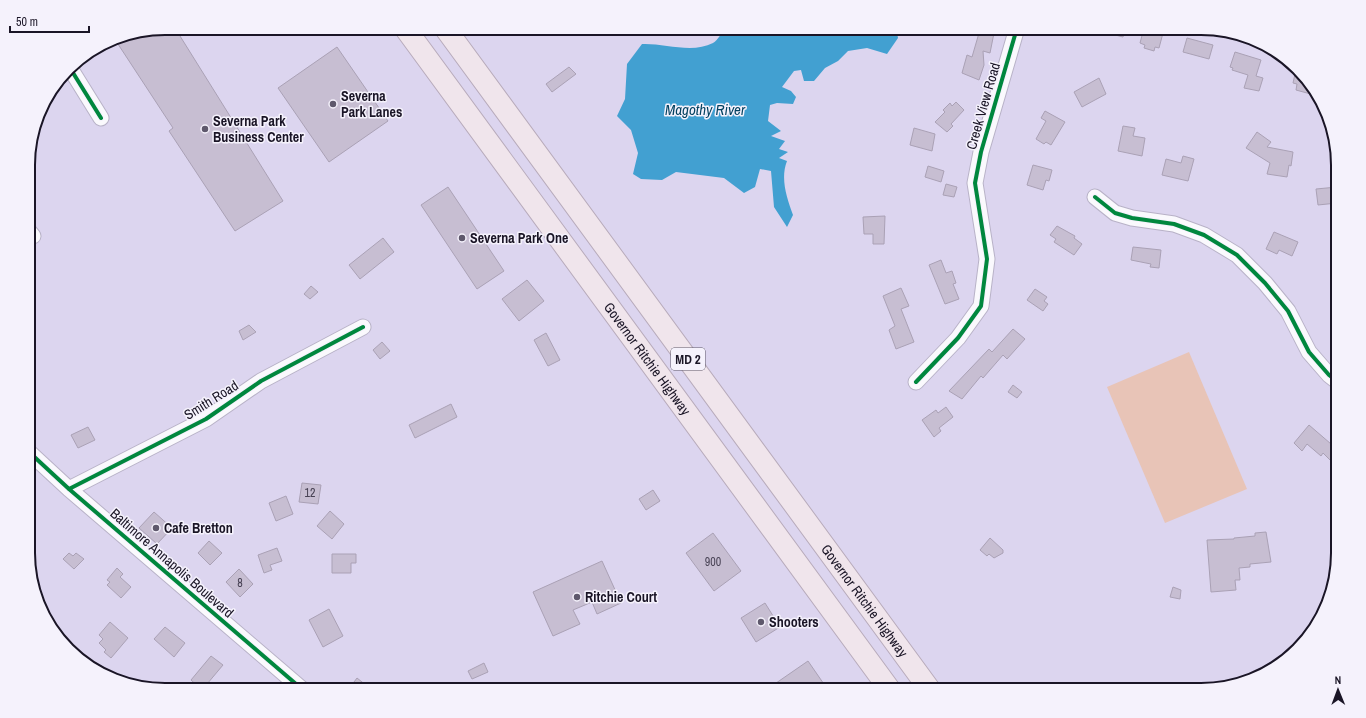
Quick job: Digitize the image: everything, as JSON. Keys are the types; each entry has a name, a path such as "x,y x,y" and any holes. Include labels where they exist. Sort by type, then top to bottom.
{"highway":[{"name":"Governor Ritchie Highway","path":"409,35 885,683"},
{"name":"Governor Ritchie Highway","path":"450,35 925,683"}],"street":[{"name":"Creek View Road","path":"916,382 958,338 982,306 987,259 975,183 981,152 1015,35"},
{"path":"73,73 101,118"},
{"path":"1096,197 1114,213 1132,218 1174,224 1204,235 1238,256 1265,283 1288,311 1309,352 1331,377"},
{"name":"Smith Road","path":"69,489 206,419 261,381 363,327"},
{"name":"Baltimore Annapolis Boulevard","path":"35,458 69,489 295,683"}],"shaded area":[{"path":"1189,352 1247,489 1165,523 1107,387"}],"water":[{"name":"Magothy River","path":"720,35 897,35 898,38 887,54 867,48 848,51 838,61 825,68 814,81 804,81 801,70 794,71 782,87 791,91 796,97 793,104 777,103 770,105 768,121 781,131 771,136 785,141 779,149 788,152 779,158 787,161 784,182 793,215 787,227 774,207 771,171 760,169 755,187 744,193 724,178 676,172 662,180 641,179 633,174 638,153 631,130 617,116 625,99 627,64 642,44 696,48 713,43"}],"building":[{"name":"Severna Park Business Center","path":"179,35 283,201 235,231 169,131 173,128 118,44 139,37"},
{"path":"978,35 994,35 990,53 983,51 984,65 979,80 962,73 967,55 972,57"},
{"path":"1142,35 1162,35 1159,48 1155,47 1154,51 1144,48 1145,45 1140,43"},
{"path":"1187,38 1213,45 1209,59 1183,52"},
{"name":"Severna Park Lanes","path":"337,47 388,121 329,162 278,88"},
{"path":"1235,52 1261,60 1256,76 1263,78 1259,91 1244,88 1248,75 1232,70 1233,68 1230,67"},
{"path":"569,67 576,74 552,92 546,84"},
{"path":"1295,75 1309,94 1296,90 1297,84 1293,83"},
{"path":"1099,78 1106,94 1082,107 1074,92"},
{"path":"956,102 964,110 951,124 953,126 947,132 935,122 945,112 943,110 950,103 952,106"},
{"path":"1045,111 1065,122 1051,145 1046,142 1044,144 1036,139 1046,121 1041,118"},
{"path":"1123,126 1135,128 1133,136 1145,138 1142,156 1118,151"},
{"path":"914,128 935,134 932,151 910,145"},
{"path":"1257,132 1271,142 1267,147 1293,152 1291,166 1289,165 1287,177 1267,174 1270,163 1246,148"},
{"path":"1183,156 1194,159 1188,181 1162,175 1166,159 1181,163"},
{"path":"1033,165 1052,170 1049,181 1046,180 1043,190 1027,185"},
{"path":"928,166 944,171 941,182 925,177"},
{"path":"946,184 957,187 954,197 943,195"},
{"name":"Severna Park One","path":"448,187 504,271 477,289 421,205"},
{"path":"1331,188 1331,204 1318,205 1316,189"},
{"path":"885,216 884,244 873,244 873,234 864,234 863,217"},
{"path":"1057,226 1075,236 1074,238 1082,244 1074,255 1054,242 1056,239 1050,235"},
{"path":"1274,232 1298,242 1292,256 1279,250 1277,254 1266,249"},
{"path":"383,238 394,252 360,279 349,265"},
{"path":"1133,247 1161,250 1159,268 1150,267 1151,264 1131,260"},
{"path":"941,260 946,273 952,271 956,283 953,284 959,299 945,304 929,265"},
{"path":"527,280 544,301 519,321 502,299"},
{"path":"311,286 318,292 310,299 304,294"},
{"path":"901,288 909,306 901,309 914,342 896,349 889,330 895,326 883,296"},
{"path":"1035,289 1047,297 1044,301 1048,304 1043,311 1027,300"},
{"path":"249,325 256,332 243,340 239,331"},
{"path":"1013,329 1025,339 1007,359 1003,355 983,378 981,376 962,399 949,391 989,349 992,352"},
{"path":"546,333 560,360 548,366 534,340"},
{"path":"382,342 390,351 380,359 373,350"},
{"path":"1013,385 1022,392 1017,398 1008,392"},
{"path":"451,404 457,417 415,438 409,425"},
{"path":"946,407 953,417 939,428 941,431 934,437 922,420 936,410 938,413"},
{"path":"1309,425 1331,444 1331,461 1323,453 1321,456 1307,444 1302,451 1294,443"},
{"path":"88,427 95,440 78,448 71,435"},
{"path":"302,483 321,485 318,504 299,502"},
{"path":"653,490 660,501 646,510 639,499"},
{"path":"286,496 293,514 276,521 269,503"},
{"path":"330,511 344,524 332,539 317,526"},
{"name":"Cafe Bretton","path":"154,512 172,528 157,544 139,528"},
{"path":"1266,532 1271,562 1250,564 1250,567 1239,568 1240,580 1235,580 1236,590 1211,592 1207,540 1234,539 1255,536 1255,533"},
{"path":"713,533 741,571 714,591 686,553"},
{"path":"990,538 1003,550 1003,553 994,558 989,554 987,556 980,550"},
{"path":"209,541 222,553 210,565 198,553"},
{"path":"277,548 282,561 270,565 272,570 264,573 258,555"},
{"path":"69,553 73,556 76,553 84,559 74,569 63,559"},
{"path":"332,554 356,554 356,563 351,563 351,573 332,573"},
{"name":"Ritchie Court","path":"602,561 621,603 597,614 592,602 573,610 580,624 553,636 533,592"},
{"path":"117,568 123,574 120,577 131,587 121,598 107,585 110,582 107,580"},
{"path":"239,569 253,584 240,597 226,582"},
{"path":"1173,587 1181,590 1180,599 1170,597"},
{"name":"Shooters","path":"765,603 780,627 756,642 741,618"},
{"path":"329,609 343,636 323,647 309,620"},
{"path":"110,622 128,638 111,658 104,652 106,650 99,643 103,639 99,635"},
{"path":"165,627 185,643 174,657 154,639"},
{"path":"211,656 223,665 208,683 194,683 191,680"},
{"path":"808,661 823,683 776,683"},
{"path":"484,663 488,672 472,679 468,671"},
{"path":"357,678 363,683 353,683"}],"cycle path":[{"path":"916,382 958,338 981,306 987,259 975,183 981,152 1015,35"},
{"path":"73,73 101,118"},
{"path":"1095,197 1115,213 1132,218 1174,224 1204,235 1237,255 1265,283 1288,311 1309,352 1331,377"},
{"path":"69,489 206,419 261,381 363,327"},
{"path":"35,458 69,489 295,683"}],"place":[{"name":"Severna Park Lanes","path":"333,104"},
{"name":"Severna Park Business Center","path":"205,129"},
{"name":"Severna Park One","path":"462,238"},
{"name":"Cafe Bretton","path":"156,528"},
{"name":"Ritchie Court","path":"577,597"},
{"name":"Shooters","path":"761,622"}]}
